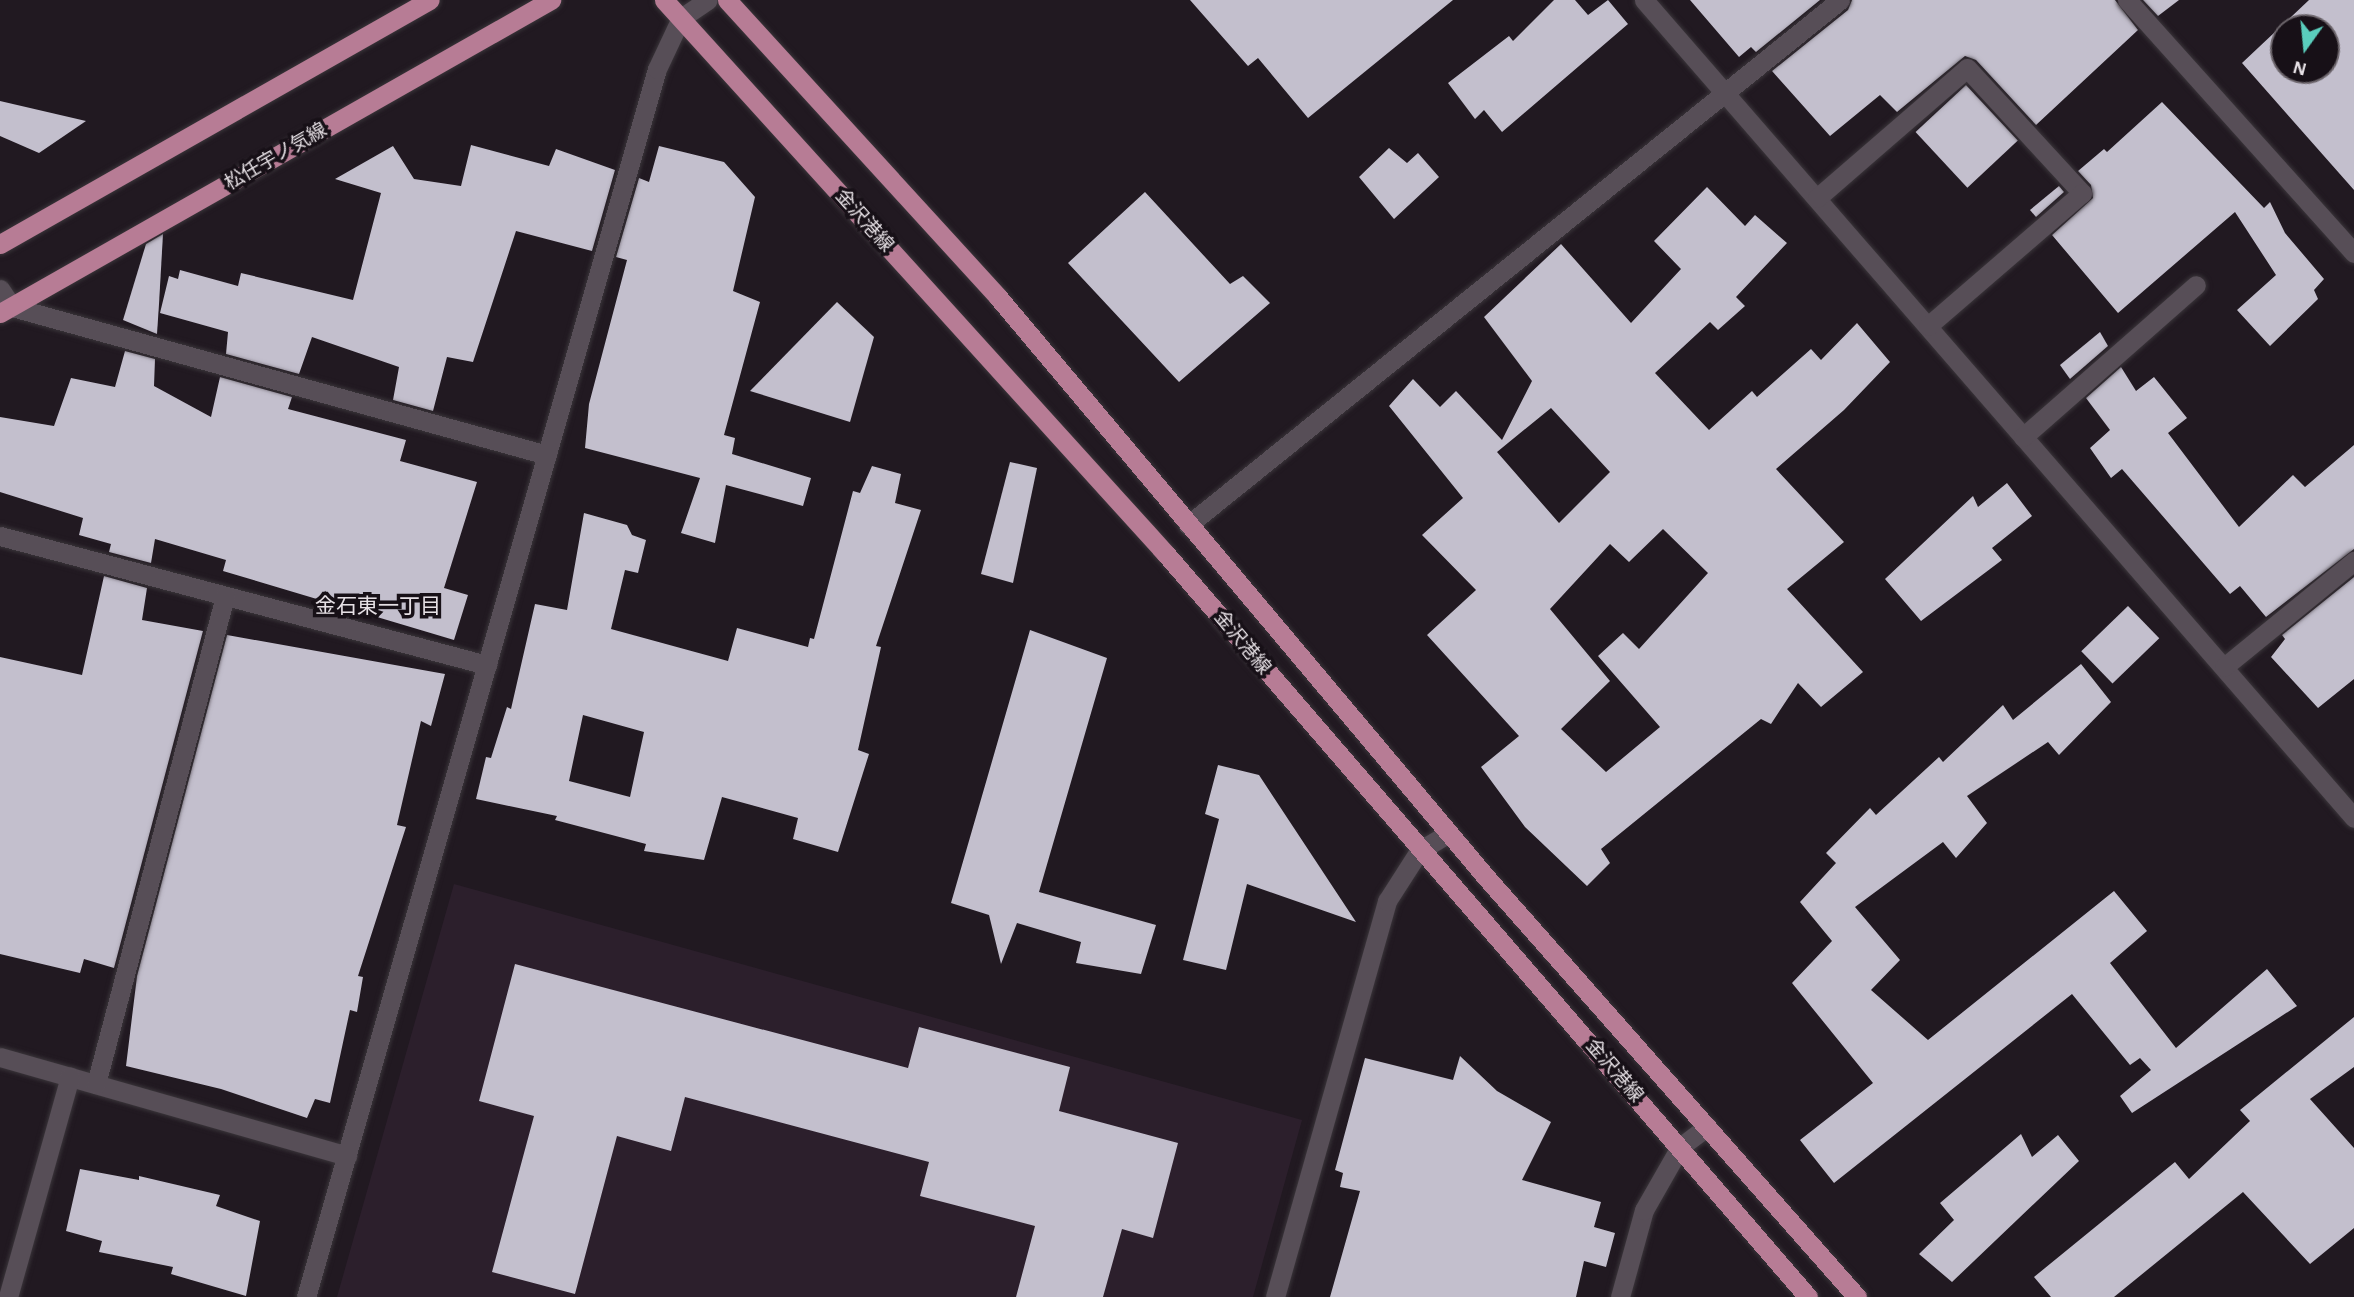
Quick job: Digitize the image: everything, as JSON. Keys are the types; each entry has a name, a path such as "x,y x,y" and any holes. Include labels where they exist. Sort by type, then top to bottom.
{"main road":[{"path":"0,244 429,0"},
{"name":"松任宇ノ気線","path":"6,310 551,0"},
{"name":"金沢港線","path":"664,0 1166,554 1419,851 1680,1147 1808,1297"},
{"name":"金沢港線","path":"727,0 998,297 1449,833 1857,1297"}],"street":[{"path":"306,1297 657,69 681,18 708,0"},
{"path":"1644,0 2354,818"},
{"path":"1188,525 1840,0"},
{"path":"2127,0 2354,253"},
{"path":"1817,198 1967,68 2082,192 1928,326"},
{"path":"2023,437 2196,285"},
{"path":"0,289 6,310 547,455"},
{"path":"0,536 487,666"},
{"path":"2224,667 2354,561"},
{"path":"96,1084 225,596"},
{"path":"1275,1297 1387,901 1419,851 1449,833"},
{"path":"0,1057 347,1156"},
{"path":"8,1297 8,1267 70,1077"},
{"path":"1620,1297 1644,1210 1680,1147 1707,1127"}],"shaded area":[{"path":"454,884 1302,1120 1253,1297 337,1297"}],"building":[{"path":"1190,0 1453,0 1308,118 1258,58 1248,66"},
{"path":"1554,0 1575,0 1588,15 1608,0 1628,24 1502,132 1484,110 1475,119 1448,83 1509,36 1513,41"},
{"path":"1690,0 1820,0 1756,52 1751,47 1739,57"},
{"path":"1852,0 2115,0 2138,30 2036,125 1976,60 1965,56 1897,112 1880,95 1830,136 1772,71 1848,10"},
{"path":"2143,0 2179,0 2158,16"},
{"path":"2309,0 2354,0 2354,190 2242,63 2270,37 2270,84 2340,84 2340,14 2294,14"},
{"path":"1966,85 2018,141 1967,188 1916,132"},
{"path":"0,101 86,121 39,153 0,136"},
{"path":"2162,102 2264,208 2270,202 2285,233 2324,279 2314,290 2318,299 2270,346 2237,310 2276,275 2235,212 2118,313 2052,235 2093,198 2091,185 2078,171 2104,149 2107,152"},
{"path":"471,145 549,166 556,149 615,170 592,251 516,231 473,362 447,357 433,411 393,400 399,367 312,337 299,374 226,354 228,332 160,313 169,276 178,279 180,270 238,286 241,273 353,300 381,193 335,179 393,146 414,179 461,186"},
{"path":"659,146 724,162 755,197 733,291 760,302 724,435 735,438 732,454 811,478 803,506 726,485 715,543 681,533 700,478 585,448 589,404 627,260 616,257 639,178 649,182"},
{"path":"1389,148 1407,163 1418,153 1439,177 1394,219 1359,177"},
{"path":"2059,186 2064,192 2036,217 2030,210"},
{"path":"1707,187 1745,226 1755,215 1787,243 1736,297 1745,306 1718,330 1710,322 1655,373 1709,430 1752,391 1757,397 1811,349 1821,360 1857,323 1890,362 1844,410 1776,469 1844,542 1787,589 1863,672 1821,707 1798,683 1771,724 1761,719 1601,849 1610,863 1587,886 1525,827 1481,767 1519,736 1427,635 1476,590 1422,535 1463,498 1389,406 1413,379 1440,407 1456,391 1502,440 1532,381 1484,317 1561,244 1631,323 1681,269 1654,241","holes":["1551,408 1610,472 1559,523 1497,452","1663,529 1708,573 1639,649 1623,633 1598,656 1660,727 1606,772 1561,729 1610,681 1550,609 1610,544 1629,562"]},
{"path":"1145,192 1230,284 1243,276 1270,303 1179,382 1068,263"},
{"path":"163,234 157,334 123,320 146,244"},
{"path":"837,302 874,337 850,422 750,391"},
{"path":"2100,332 2108,346 2070,379 2060,365"},
{"path":"125,351 155,359 154,386 211,417 220,377 292,397 288,409 406,440 400,461 477,482 444,588 468,595 454,640 223,571 226,560 155,539 151,563 109,552 111,544 79,535 83,518 0,492 0,417 54,426 71,378 115,387"},
{"path":"2121,367 2136,391 2154,377 2187,418 2168,433 2239,527 2293,475 2305,487 2354,445 2354,549 2266,617 2240,586 2230,594 2122,469 2111,478 2090,448 2110,430 2086,398"},
{"path":"1010,462 1037,468 1013,583 981,574"},
{"path":"872,466 901,474 895,503 921,510 876,646 881,647 858,750 869,754 838,852 793,839 798,818 722,797 704,860 644,851 646,844 555,820 557,816 476,799 486,757 491,758 507,707 511,709 535,604 567,610 584,513 627,525 632,535 646,540 638,573 625,570 611,629 728,661 737,628 808,647 810,638 814,639 853,491 860,493","holes":["583,715 644,732 630,797 569,781"]},
{"path":"2007,483 2032,516 1992,548 2002,560 1921,621 1885,579 1973,496 1978,507"},
{"path":"104,576 147,588 142,620 203,631 114,968 84,959 80,973 0,954 0,657 82,675"},
{"path":"2354,577 2354,679 2318,708 2271,657 2285,639 2282,635"},
{"path":"2128,606 2159,638 2113,684 2081,651"},
{"path":"1030,630 1107,658 1039,892 1156,925 1141,974 1076,963 1081,942 1017,923 1001,964 989,915 951,903"},
{"path":"227,635 445,674 431,726 421,721 397,825 406,827 358,976 363,977 357,1012 350,1010 330,1103 315,1099 307,1118 221,1089 126,1066 137,976"},
{"path":"2081,664 2111,702 2059,755 2048,742 1967,796 1987,823 1956,858 1943,842 1855,907 1900,960 1871,990 1928,1040 2114,891 2147,931 2110,963 2176,1048 2267,969 2297,1006 2132,1113 2120,1096 2151,1070 2140,1058 2130,1065 2072,994 1834,1183 1800,1140 1873,1083 1792,983 1832,941 1800,902 1836,863 1826,853 1870,808 1876,815 1939,757 1943,762 2003,705 2013,720"},
{"path":"1218,765 1259,775 1356,922 1247,884 1226,970 1183,960 1219,819 1205,814"},
{"path":"515,964 908,1068 919,1027 1070,1067 1059,1111 1178,1143 1153,1238 1122,1229 1103,1297 1016,1297 1035,1226 920,1196 929,1162 685,1097 671,1151 617,1136 575,1294 492,1272 534,1116 479,1101"},
{"path":"2354,1017 2354,1067 2310,1099 2354,1148 2354,1228 2310,1264 2243,1192 2114,1297 2051,1297 2034,1277 2175,1162 2189,1179 2250,1121 2240,1110"},
{"path":"1460,1056 1497,1091 1551,1122 1522,1180 1601,1202 1594,1227 1615,1233 1606,1267 1584,1261 1576,1297 1330,1297 1360,1191 1340,1187 1343,1173 1335,1170 1365,1058 1453,1080"},
{"path":"2021,1134 2032,1157 2058,1135 2079,1161 1952,1282 1919,1254 1954,1220 1940,1203"},
{"path":"80,1169 139,1180 139,1176 220,1195 216,1206 260,1221 246,1296 171,1274 173,1267 99,1252 102,1241 66,1231"}],"district":[{"name":"金石東一丁目","path":"378,607"}]}
